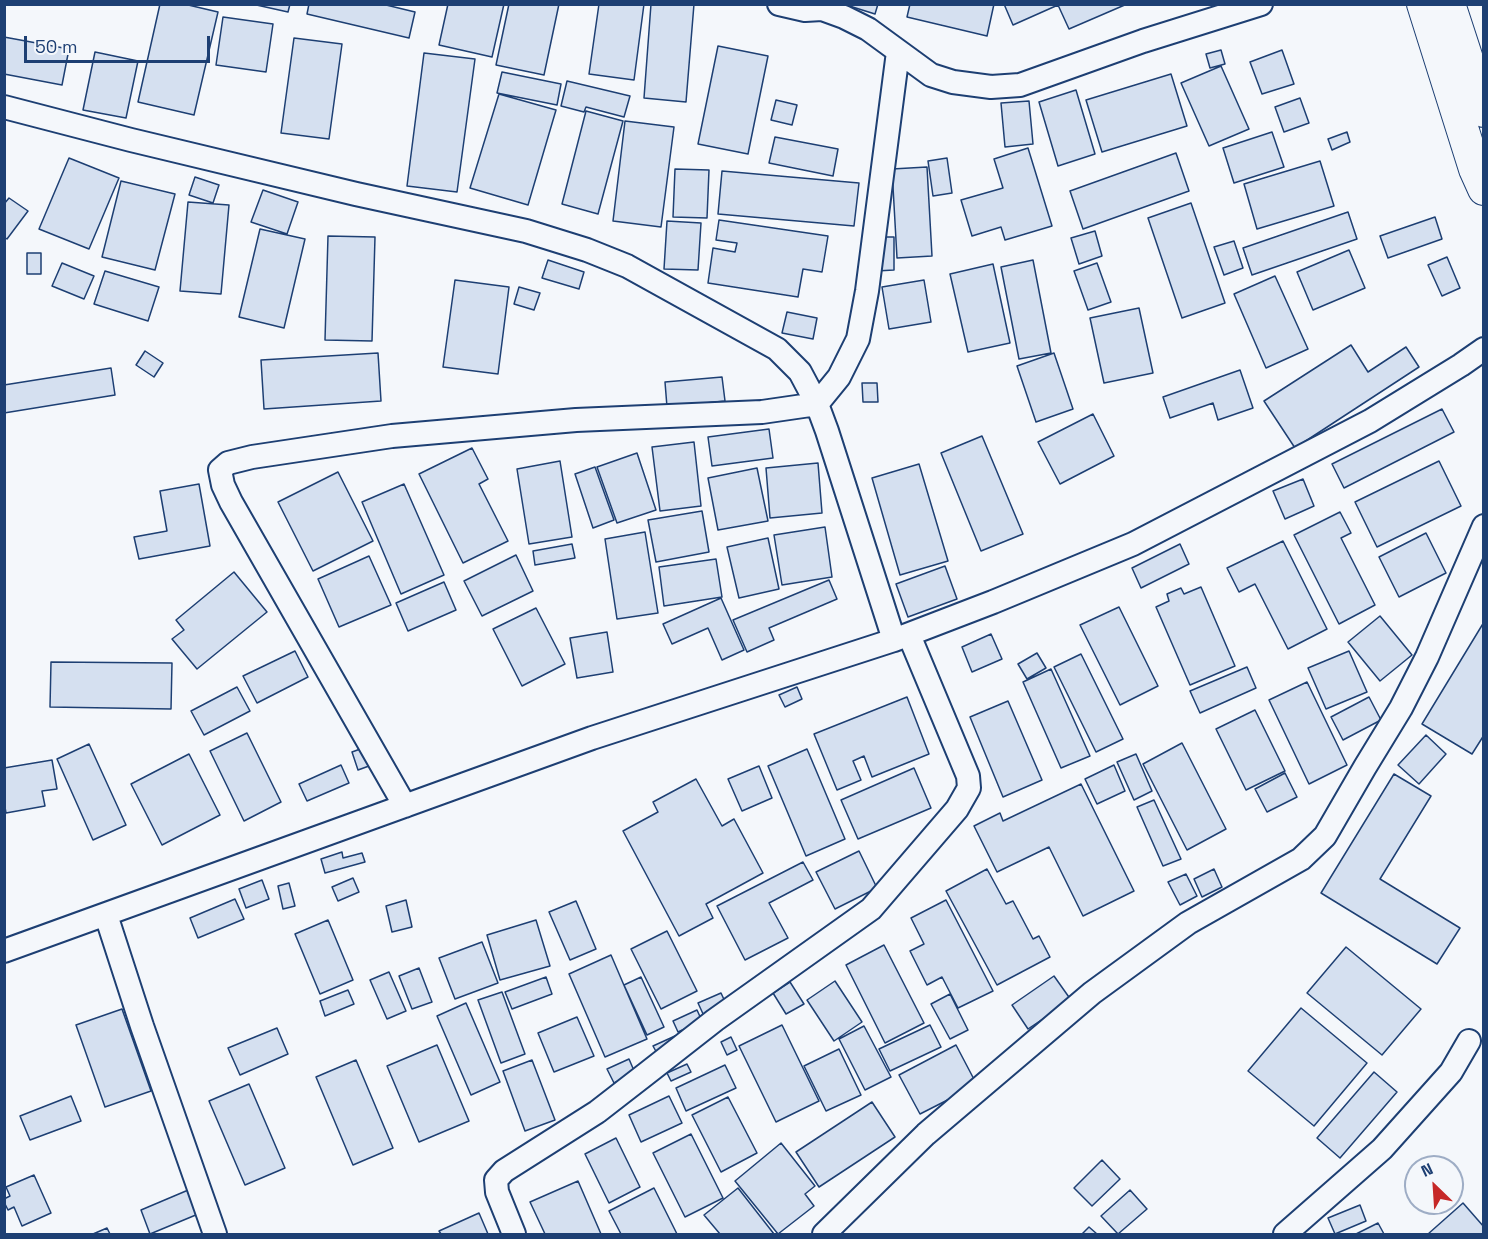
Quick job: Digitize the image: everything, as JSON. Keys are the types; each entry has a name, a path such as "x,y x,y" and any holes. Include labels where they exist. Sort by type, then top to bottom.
{"main road":[{"path":"1423,4 1484,189"},
{"path":"1449,4 1484,111"}],"street":[{"path":"779,4 805,10 822,9 844,17 868,29 931,75 953,82 991,87 1020,85 1143,41 1261,4"},
{"path":"405,806 231,502 223,485 220,470 228,463 252,457 392,436 576,420 762,412 817,404 839,378 858,339 867,291 898,52"},
{"path":"4,107 356,194 526,231 586,250 627,266 777,349 800,372 817,404 901,637 968,776 969,788 957,809 871,909 724,1013 597,1112 504,1171 496,1180 497,1192 514,1234"},
{"path":"4,951 592,738 901,637 993,602 1133,544 1370,421 1484,349"},
{"path":"824,1234 926,1134 1092,993 1188,923 1301,859 1325,836 1401,708 1427,657 1484,526"},
{"path":"106,915 142,1026 215,1234"},
{"path":"1285,1234 1382,1149 1451,1072 1469,1041"}],"building":[{"path":"160,4 184,4 218,12 194,115 138,102"},
{"path":"252,4 290,4 288,12"},
{"path":"309,4 382,4 415,12 409,38 307,14"},
{"path":"448,4 504,4 492,57 439,45"},
{"path":"509,4 559,4 544,75 496,65"},
{"path":"599,4 644,4 634,80 589,74"},
{"path":"651,4 694,4 686,102 644,98"},
{"path":"843,4 878,4 875,14"},
{"path":"910,4 994,4 987,36 907,17"},
{"path":"1004,4 1127,4 1069,29 1058,5 1013,25"},
{"path":"223,17 273,24 266,72 216,65"},
{"path":"4,37 69,49 62,85 4,74"},
{"path":"294,38 342,44 329,139 281,133"},
{"path":"718,46 768,56 748,154 698,144"},
{"path":"1221,50 1225,64 1210,68 1206,54"},
{"path":"1282,50 1294,84 1262,94 1250,62"},
{"path":"95,52 138,61 126,118 83,110"},
{"path":"424,53 475,59 457,192 407,186"},
{"path":"1221,66 1249,129 1209,146 1181,83"},
{"path":"502,72 561,84 557,105 497,93"},
{"path":"1171,74 1187,126 1102,152 1086,100"},
{"path":"567,81 630,96 624,117 586,107 584,112 561,106"},
{"path":"1076,90 1095,154 1058,166 1039,102"},
{"path":"499,94 556,110 528,205 470,188"},
{"path":"1300,98 1309,123 1284,132 1275,107"},
{"path":"776,100 797,105 792,125 771,120"},
{"path":"1029,101 1033,144 1005,147 1001,103"},
{"path":"586,111 623,121 598,214 562,204"},
{"path":"625,121 674,127 661,227 613,221"},
{"path":"1272,132 1284,167 1234,183 1223,148"},
{"path":"1347,132 1350,142 1332,150 1328,139"},
{"path":"775,137 838,149 833,176 769,163"},
{"path":"1028,148 1052,226 1005,240 1001,227 972,236 961,200 1003,188 994,159"},
{"path":"1176,153 1189,191 1083,229 1070,191"},
{"path":"69,158 119,178 89,249 39,229"},
{"path":"947,158 952,193 933,196 928,161"},
{"path":"1320,161 1334,206 1257,229 1244,184"},
{"path":"927,167 932,256 897,258 892,169"},
{"path":"675,169 709,170 707,218 673,217"},
{"path":"722,171 859,183 854,226 718,214"},
{"path":"195,177 219,185 213,203 189,195"},
{"path":"121,181 175,194 155,270 102,257"},
{"path":"263,190 298,202 287,234 251,222"},
{"path":"9,198 28,211 7,239 4,237 4,204"},
{"path":"188,202 229,205 221,294 180,291"},
{"path":"1191,203 1225,303 1182,318 1148,218"},
{"path":"1348,212 1357,239 1252,275 1243,248"},
{"path":"1435,217 1442,239 1388,258 1380,236"},
{"path":"719,220 828,236 822,272 803,269 798,297 708,283 713,248 735,252 737,243 716,240"},
{"path":"667,221 701,223 698,270 664,269"},
{"path":"260,229 305,239 284,328 239,317"},
{"path":"1095,231 1102,256 1079,264 1071,238"},
{"path":"328,236 375,237 372,341 325,340"},
{"path":"876,237 894,237 894,270 876,271"},
{"path":"1234,241 1243,268 1224,275 1214,247"},
{"path":"1349,250 1365,288 1313,310 1297,272"},
{"path":"27,253 41,253 41,274 27,274"},
{"path":"1447,257 1460,288 1442,296 1428,265"},
{"path":"548,260 584,272 579,289 542,278"},
{"path":"1033,260 1051,353 1019,359 1001,267"},
{"path":"62,263 94,276 84,299 52,286"},
{"path":"1097,263 1111,302 1088,310 1074,271"},
{"path":"993,264 1010,343 968,352 950,274"},
{"path":"105,271 159,287 148,321 94,304"},
{"path":"1275,276 1308,349 1266,368 1234,294"},
{"path":"455,280 509,287 498,374 443,367"},
{"path":"924,280 931,322 889,329 882,287"},
{"path":"519,287 540,293 534,310 514,304"},
{"path":"1139,308 1153,373 1104,383 1090,318"},
{"path":"787,312 817,318 813,339 782,333"},
{"path":"1351,345 1368,372 1406,347 1419,367 1295,448 1264,401"},
{"path":"145,351 163,363 154,377 136,365"},
{"path":"378,353 381,401 264,409 261,360"},
{"path":"1054,353 1073,409 1036,422 1017,366"},
{"path":"111,368 115,395 4,413 4,385"},
{"path":"1240,370 1253,408 1218,420 1213,403 1170,418 1163,397"},
{"path":"722,377 725,401 667,407 665,382"},
{"path":"862,383 877,383 878,402 863,402"},
{"path":"1442,409 1454,432 1344,488 1332,464"},
{"path":"1093,414 1114,456 1060,484 1038,442"},
{"path":"769,429 773,458 712,466 708,437"},
{"path":"982,436 1023,534 981,551 941,453"},
{"path":"694,442 701,506 660,511 652,447"},
{"path":"472,448 488,479 479,484 508,541 463,563 419,474"},
{"path":"637,453 656,510 617,523 597,467"},
{"path":"560,461 572,537 529,544 517,469"},
{"path":"1439,461 1461,506 1377,547 1355,502"},
{"path":"818,463 822,513 770,518 766,468"},
{"path":"919,464 948,561 900,575 872,478"},
{"path":"595,467 614,520 593,528 575,474"},
{"path":"757,468 768,521 718,530 708,478"},
{"path":"338,472 373,541 313,571 278,502"},
{"path":"1303,479 1314,506 1285,519 1273,491"},
{"path":"199,484 210,546 139,559 134,537 167,531 160,491"},
{"path":"404,484 444,575 401,594 362,502"},
{"path":"702,511 709,552 656,562 648,520"},
{"path":"1340,512 1351,533 1341,538 1375,605 1339,624 1294,535"},
{"path":"825,527 832,577 782,585 774,535"},
{"path":"645,532 658,613 617,619 605,539"},
{"path":"1426,533 1446,573 1399,597 1379,557"},
{"path":"768,538 779,589 739,598 727,547"},
{"path":"1283,541 1327,629 1288,649 1255,584 1239,592 1227,568"},
{"path":"572,544 575,558 535,565 533,551"},
{"path":"1180,544 1189,564 1141,588 1132,568"},
{"path":"516,555 533,591 482,616 464,581"},
{"path":"369,556 391,605 339,627 318,579"},
{"path":"716,559 722,597 664,606 659,567"},
{"path":"945,566 957,599 908,617 896,584"},
{"path":"234,572 267,612 197,669 172,639 184,630 176,620"},
{"path":"829,580 837,599 769,628 774,640 747,652 733,620"},
{"path":"444,582 456,610 408,631 396,603"},
{"path":"1201,587 1235,666 1190,685 1156,607 1169,601 1167,594 1181,588 1184,594"},
{"path":"721,598 744,650 722,660 708,628 672,644 663,624"},
{"path":"1119,607 1158,686 1120,705 1080,625"},
{"path":"536,608 565,664 522,686 493,629"},
{"path":"1380,616 1412,655 1380,681 1348,642"},
{"path":"1484,622 1484,735 1472,754 1422,724"},
{"path":"607,632 613,672 577,678 570,638"},
{"path":"991,634 1002,659 972,672 962,647"},
{"path":"295,651 308,677 257,703 243,676"},
{"path":"1349,651 1367,692 1326,709 1308,668"},
{"path":"1037,653 1046,668 1027,679 1018,664"},
{"path":"1081,654 1123,739 1096,752 1054,667"},
{"path":"51,662 172,663 171,709 50,707"},
{"path":"1247,667 1256,688 1200,713 1190,691"},
{"path":"1051,669 1090,756 1061,768 1023,682"},
{"path":"1307,682 1347,765 1309,784 1269,700"},
{"path":"237,687 250,711 204,735 191,711"},
{"path":"797,687 802,699 785,707 779,695"},
{"path":"907,697 929,754 872,777 864,756 853,761 861,780 837,790 814,734"},
{"path":"1369,697 1381,720 1343,740 1331,717"},
{"path":"1008,701 1042,780 1003,797 970,717"},
{"path":"1255,710 1285,771 1246,790 1216,729"},
{"path":"247,733 281,802 244,821 210,751"},
{"path":"1426,735 1446,754 1419,784 1398,765"},
{"path":"1182,743 1226,829 1187,850 1143,764"},
{"path":"89,744 126,825 93,840 57,759"},
{"path":"363,748 369,766 358,770 352,752"},
{"path":"807,749 845,839 806,856 768,766"},
{"path":"189,754 220,815 162,845 131,784"},
{"path":"1136,754 1152,791 1134,800 1117,762"},
{"path":"52,760 57,789 42,791 45,806 6,813 4,768"},
{"path":"341,765 349,783 307,801 299,784"},
{"path":"1114,765 1125,791 1097,804 1085,779"},
{"path":"759,766 772,798 742,811 728,779"},
{"path":"914,768 931,808 858,839 841,800"},
{"path":"1285,773 1297,797 1267,812 1255,789"},
{"path":"1394,774 1431,796 1380,879 1460,928 1437,964 1321,893"},
{"path":"696,779 722,826 734,819 763,873 706,904 713,918 679,936 623,831 658,812 653,802"},
{"path":"1081,784 1134,891 1083,916 1049,847 997,872 974,826 1000,813 1003,821"},
{"path":"1154,800 1181,859 1163,866 1137,807"},
{"path":"859,851 877,888 835,909 816,872"},
{"path":"342,852 343,858 362,853 365,862 325,873 321,859"},
{"path":"803,862 813,880 769,903 788,938 745,960 717,906"},
{"path":"987,869 1006,904 1013,901 1033,939 1039,936 1050,957 997,985 946,891"},
{"path":"1214,869 1222,887 1202,897 1194,879"},
{"path":"1186,874 1197,896 1180,905 1168,882"},
{"path":"353,878 359,892 338,901 332,887"},
{"path":"262,880 269,899 246,908 239,889"},
{"path":"289,883 295,906 283,909 278,886"},
{"path":"235,899 244,919 198,938 190,918"},
{"path":"406,900 412,927 392,932 386,906"},
{"path":"946,900 993,991 958,1008 942,977 927,985 910,951 924,944 911,918"},
{"path":"576,901 596,949 570,960 549,912"},
{"path":"328,920 353,980 320,994 295,934"},
{"path":"536,920 550,966 500,980 487,935"},
{"path":"667,931 697,991 661,1009 631,949"},
{"path":"482,942 498,983 455,999 439,958"},
{"path":"884,945 924,1023 885,1043 846,965"},
{"path":"1346,947 1421,1009 1382,1055 1307,993"},
{"path":"611,955 647,1039 605,1057 569,974"},
{"path":"419,968 432,1002 412,1009 399,976"},
{"path":"389,972 406,1011 387,1019 370,980"},
{"path":"1054,976 1071,1000 1028,1029 1012,1005"},
{"path":"546,977 552,994 512,1009 505,992"},
{"path":"641,977 664,1027 647,1035 624,985"},
{"path":"835,981 862,1022 834,1041 807,1000"},
{"path":"790,982 804,1004 786,1014 773,993"},
{"path":"348,990 354,1004 325,1016 320,1001"},
{"path":"502,992 525,1054 501,1063 478,1000"},
{"path":"721,993 727,1006 704,1016 698,1003"},
{"path":"950,994 968,1030 950,1039 931,1004"},
{"path":"466,1003 500,1082 471,1095 437,1016"},
{"path":"1301,1008 1367,1063 1314,1126 1248,1071"},
{"path":"122,1009 151,1091 105,1107 76,1025"},
{"path":"697,1010 702,1021 678,1032 673,1021"},
{"path":"577,1017 594,1056 554,1072 538,1033"},
{"path":"782,1025 819,1101 776,1122 739,1046"},
{"path":"930,1025 941,1047 890,1071 879,1049"},
{"path":"864,1026 891,1077 865,1090 839,1039"},
{"path":"277,1028 288,1054 240,1075 228,1048"},
{"path":"675,1036 679,1046 658,1055 653,1046"},
{"path":"731,1037 737,1050 727,1055 721,1042"},
{"path":"437,1045 469,1121 419,1142 387,1066"},
{"path":"956,1045 977,1085 920,1114 899,1075"},
{"path":"839,1049 861,1095 826,1111 804,1066"},
{"path":"629,1059 635,1073 614,1083 607,1069"},
{"path":"356,1060 393,1148 353,1165 316,1077"},
{"path":"532,1060 555,1120 525,1131 503,1071"},
{"path":"687,1064 691,1072 671,1081 667,1073"},
{"path":"725,1065 736,1088 686,1111 676,1088"},
{"path":"1374,1072 1397,1092 1340,1158 1317,1138"},
{"path":"249,1084 285,1168 245,1185 209,1101"},
{"path":"71,1096 81,1121 30,1140 20,1116"},
{"path":"669,1096 682,1123 641,1142 629,1115"},
{"path":"728,1097 757,1153 721,1172 692,1115"},
{"path":"872,1102 895,1137 819,1187 796,1152"},
{"path":"691,1134 723,1198 685,1217 653,1153"},
{"path":"616,1138 640,1187 609,1203 585,1154"},
{"path":"781,1143 815,1186 805,1194 814,1206 778,1234 735,1181"},
{"path":"1102,1160 1120,1179 1092,1206 1074,1188"},
{"path":"34,1175 51,1213 22,1226 14,1207 8,1210 4,1202 4,1199 10,1196 6,1187"},
{"path":"578,1181 601,1234 545,1234 530,1202"},
{"path":"193,1188 203,1212 150,1234 141,1210"},
{"path":"654,1188 677,1234 621,1234 609,1211"},
{"path":"738,1188 774,1234 720,1234 704,1215"},
{"path":"1130,1190 1147,1209 1118,1234 1101,1216"},
{"path":"1464,1204 1484,1227 1484,1234 1428,1234 1449,1215 1464,1215"},
{"path":"1360,1205 1366,1221 1335,1234 1328,1218"},
{"path":"479,1213 488,1234 441,1234 439,1231"},
{"path":"1378,1223 1384,1234 1356,1234"},
{"path":"1089,1227 1097,1234 1082,1234"},
{"path":"107,1228 110,1234 93,1234"}]}
